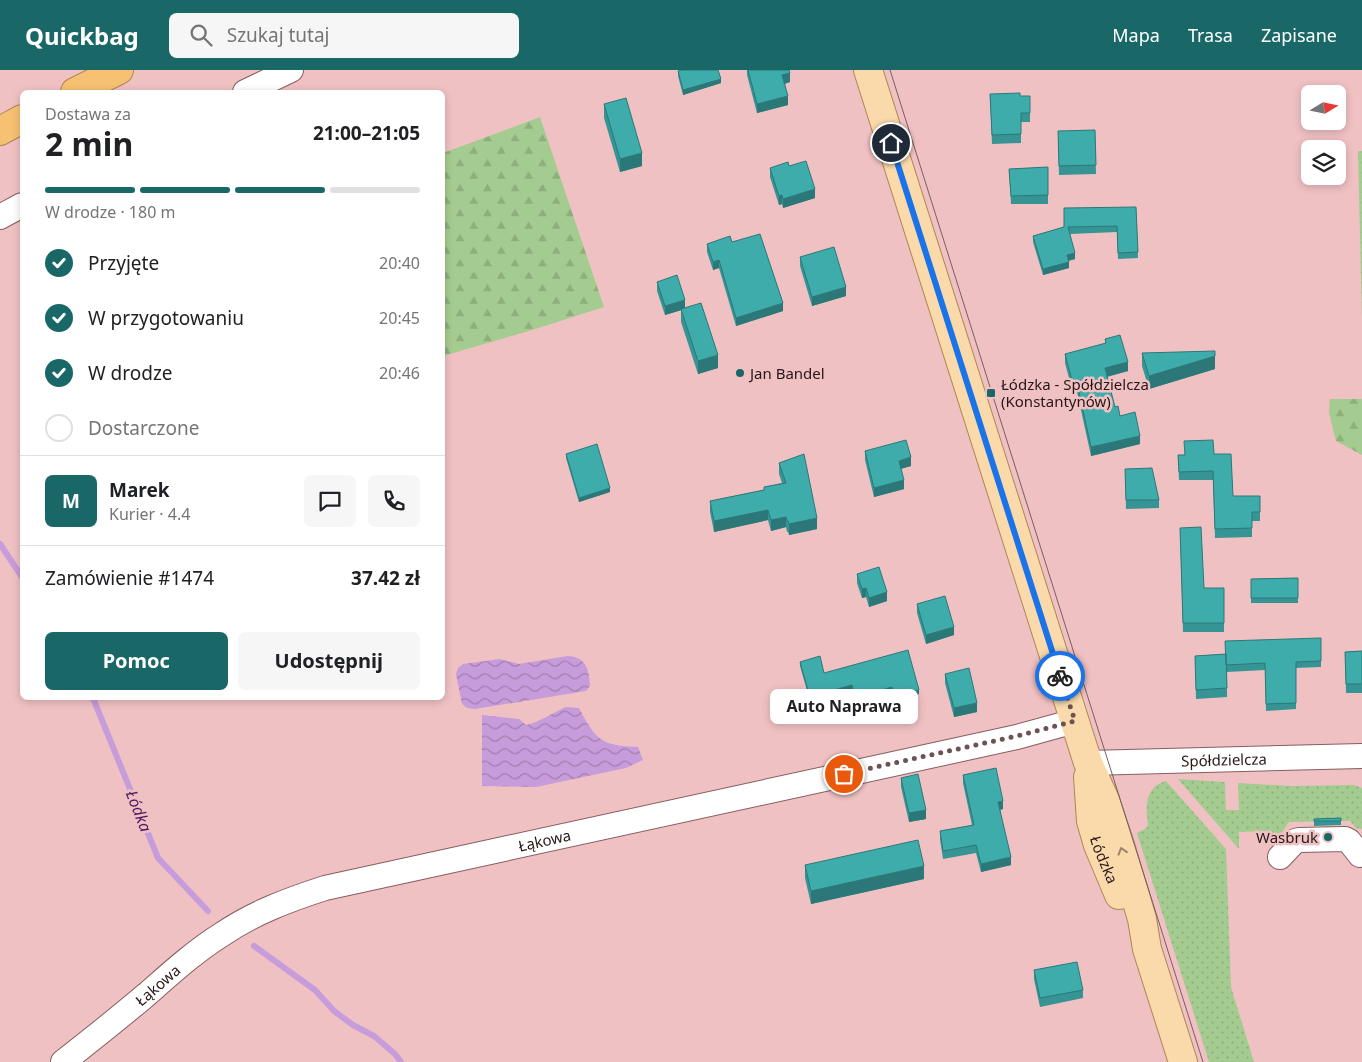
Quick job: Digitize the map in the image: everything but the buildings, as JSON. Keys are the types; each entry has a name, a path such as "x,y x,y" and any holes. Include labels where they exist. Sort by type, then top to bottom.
{"highway":[{"path":"79,90 119,70"},
{"path":"0,131 20,120"}],"main road":[{"name":"Łódzka","path":"868,70 1088,762 1089,808 1096,838 1132,924 1147,949 1183,1062"}],"street":[{"path":"249,90 291,70"},
{"path":"0,217 20,206"},
{"name":"Łąkowa","path":"63,1062 107,1028 196,952 246,919 279,903 354,881 1017,736 1075,721"},
{"name":"Spółdzielcza","path":"1088,762 1362,756"},
{"path":"1287,849 1345,839 1355,848"}],"green space":[{"path":"540,117 604,307 445,355 445,152"},
{"path":"1358,151 1362,151 1362,321"},
{"path":"1330,399 1362,399 1362,455 1336,441 1329,413"},
{"path":"1178,779 1225,782 1226,810 1239,810 1238,783 1292,786 1354,785 1362,788 1362,829 1356,828 1350,821 1289,822 1272,847 1271,831 1239,832 1239,849"},
{"path":"1166,781 1226,849 1231,987 1254,1062 1209,1062 1137,833 1148,826 1147,805 1150,793 1159,784"}],"water":[{"path":"567,656 582,661 585,665 589,674 590,686 586,691 475,709 467,708 462,704 456,674 458,668 463,664 500,659 519,664"},
{"path":"566,707 579,708 590,727 601,739 615,745 638,747 643,760 626,768 536,787 482,786 482,715 519,719 526,725 541,720"}],"waterway":[{"name":"Łódka","path":"0,544 20,574"},
{"name":"Łódka","path":"94,700 158,858 208,911"},
{"name":"Łódka","path":"254,946 315,990 334,1011 353,1025 374,1036 395,1054 401,1062"}],"tram line":[{"path":"890,70 1203,1062"}],"way so far":[{"path":"844,774 1017,736 1075,721 1060,676"}],"place":[{"name":"Jan Bandel","path":"740,373"},
{"name":"Łódzka - Spółdzielcza (Konstantynów)","path":"991,393"},
{"name":"Auto Naprawa","path":"844,774"},
{"name":"Wasbruk","path":"1328,837"}],"route":[{"path":"891,143 1060,676"}]}
